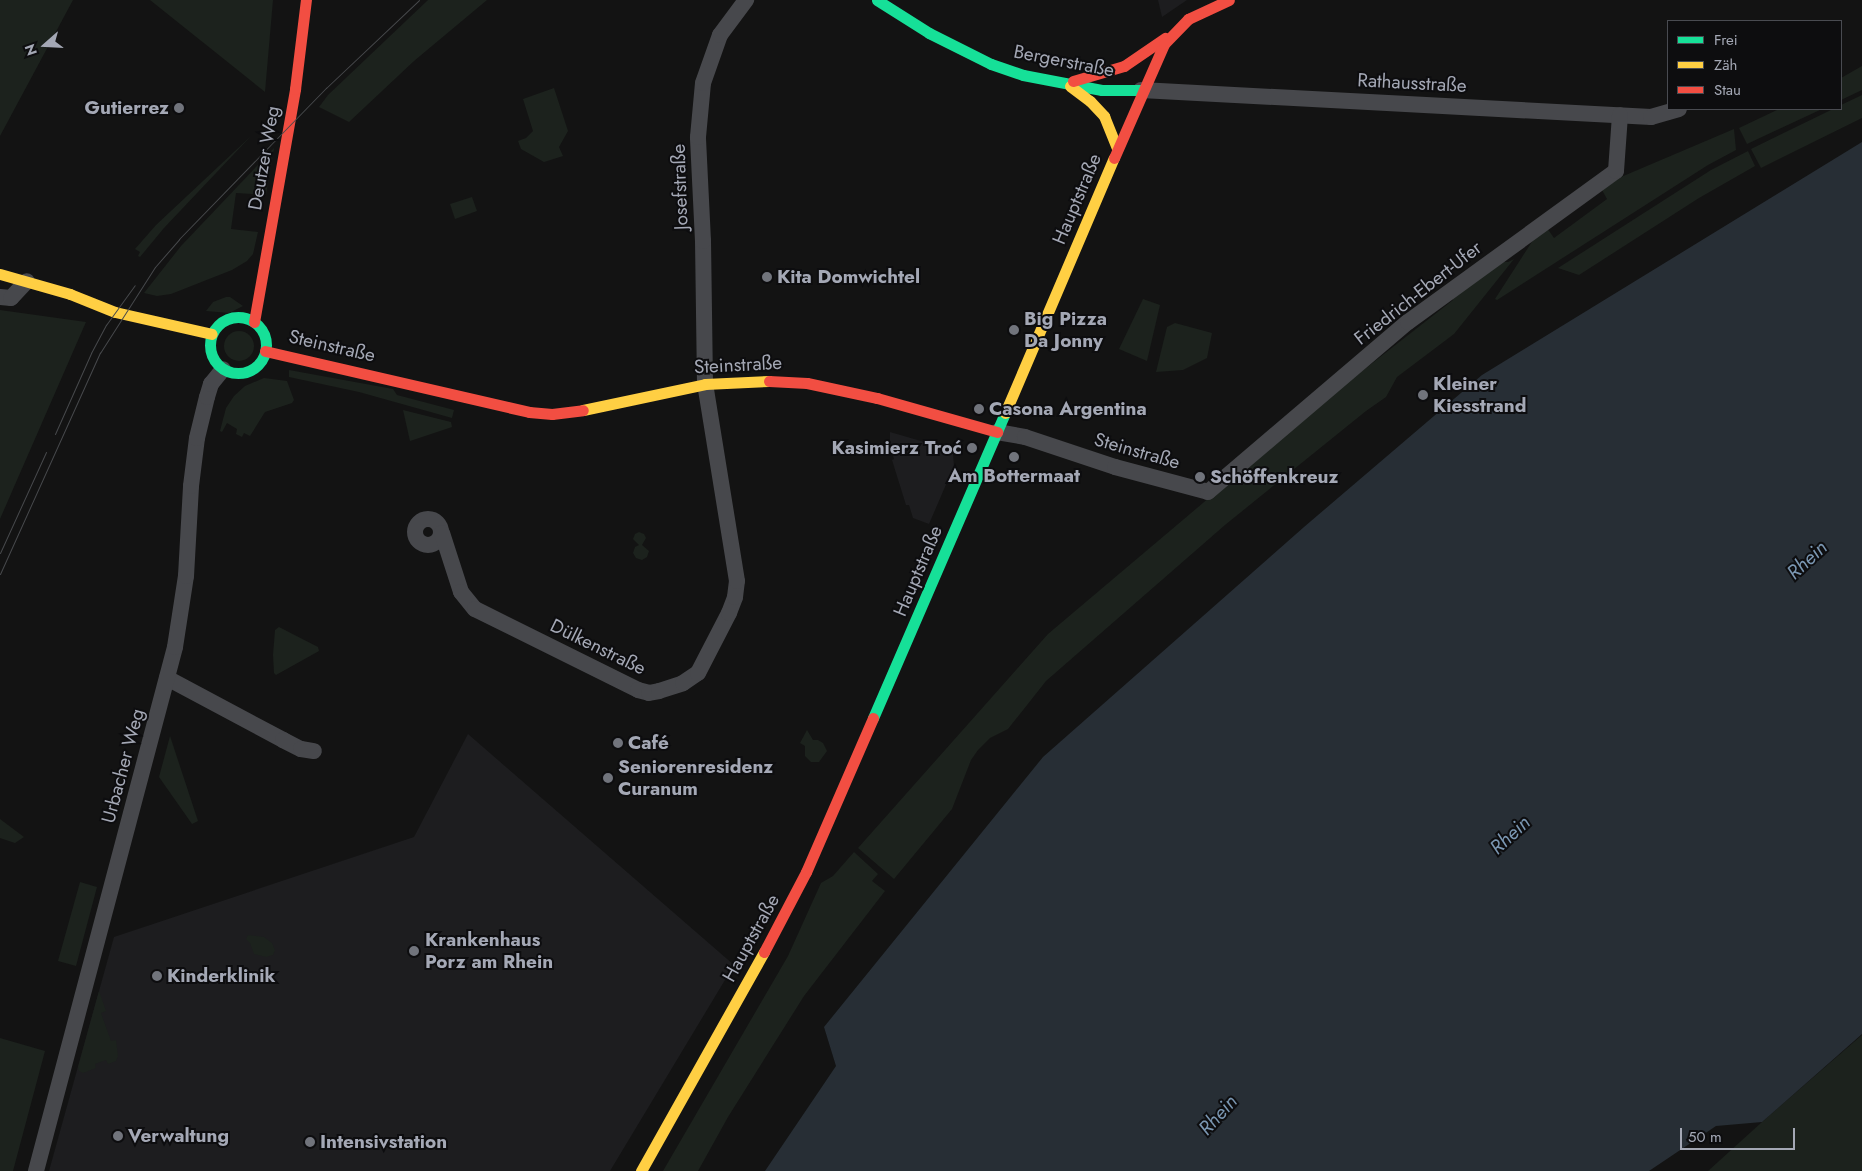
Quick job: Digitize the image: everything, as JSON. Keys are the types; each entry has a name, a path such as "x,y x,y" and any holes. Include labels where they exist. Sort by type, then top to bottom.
{"main road":[{"name":"Deutzer Weg","path":"254,322 295,89 306,0"},
{"name":"Bergerstraße","path":"877,0 929,33 991,64 1023,75 1102,90 1141,90"},
{"name":"Hauptstraße","path":"641,1171 779,926 806,872 997,432 1141,90 1164,44 1188,19 1229,0"},
{"path":"1065,83 1114,71 1134,60 1175,31"},
{"path":"1065,83 1090,101 1104,116 1117,149"},
{"path":"0,274 70,294 115,312 212,334"},
{"path":"70,294 108,296"},
{"path":"208,316 225,320 238,317 254,322 262,331 265,351 262,359 248,371 240,373 223,369 211,354 212,334 225,320"},
{"name":"Steinstraße","path":"265,351 529,412 552,414 575,412 705,384 756,380 807,383 877,398 997,432"}],"street":[{"name":"Josefstraße","path":"705,384 698,137 703,83 720,34 746,0"},
{"name":"Rathausstraße","path":"1141,90 1651,117 1676,110"},
{"name":"Friedrich-Ebert-Ufer","path":"1208,492 1408,322 1616,171 1620,115"},
{"path":"0,297 11,298 27,281"},
{"name":"Urbacher Weg","path":"36,1171 175,647 184,587 191,486 197,438 211,384 223,369"},
{"name":"Dülkenstraße","path":"442,533 461,592 475,608 638,690 649,693 659,692 691,680 698,673 730,613 737,581 705,384"},
{"name":"Steinstraße","path":"997,432 1025,437 1115,467 1208,492"},
{"path":"167,678 301,749 314,751"}],"shaded area":[{"path":"0,0 73,0 0,136"},
{"path":"150,0 273,0 265,92"},
{"path":"428,0 487,0 414,61 349,122 319,107 328,95"},
{"path":"1158,0 1187,0 1162,17"},
{"path":"1862,66 1862,90 1842,100 1842,77"},
{"path":"554,88 568,131 559,147 563,156 544,162 521,149 518,141 526,138 533,131 523,99"},
{"path":"1862,95 1862,118 1761,168 1751,149 1831,110 1842,110 1842,105"},
{"path":"1777,110 1820,110 1747,144 1739,128"},
{"path":"1734,129 1736,150 1708,165 1497,300 1495,299 1535,237 1547,228 1554,238 1607,199 1602,190 1621,177"},
{"path":"251,136 164,228 140,257 138,256 140,252 135,249 156,225"},
{"path":"274,148 266,195 236,193 231,229 258,232 253,254 247,261 232,270 171,294 157,296 144,293 181,246"},
{"path":"1748,151 1755,166 1699,198 1579,275 1558,268 1711,170"},
{"path":"472,197 477,211 455,219 450,204"},
{"path":"1514,259 1454,334 1397,377 1386,397 1225,525 1046,681 1008,729 990,738 978,750 971,760 952,809 894,879 858,848 1048,634 1320,404 1453,300 1453,295 1500,262 1508,262"},
{"path":"230,297 243,306 229,313 206,311 213,302"},
{"path":"1143,299 1160,305 1147,361 1119,349"},
{"path":"0,310 86,322 0,519"},
{"path":"1175,323 1212,333 1207,358 1183,370 1156,372 1167,327"},
{"path":"239,331 250,335 254,346 250,357 239,361 228,357 224,346 228,335"},
{"path":"289,370 393,389 397,395 454,410 452,418 359,392 289,377"},
{"path":"264,378 287,381 294,400 292,403 265,412 250,436 244,433 242,437 236,434 237,429 227,423 222,432 220,431 226,408 234,396 245,386"},
{"path":"403,410 451,422 452,427 410,441"},
{"path":"890,432 945,448 953,454 954,466 929,524 913,518 909,505 906,505 892,460 894,459 890,446"},
{"path":"639,532 644,534 646,538 642,545 649,551 647,557 642,560 636,558 633,553 635,547 639,545 633,539 635,534"},
{"path":"279,627 318,647 319,651 276,675 274,673 273,655 275,630"},
{"path":"807,730 813,740 823,743 827,751 819,762 811,762 805,756 805,746 800,743"},
{"name":"Krankenhaus Porz am Rhein","path":"468,734 734,965 610,1171 49,1171 114,937 414,837"},
{"path":"170,736 198,821 192,824 159,777"},
{"path":"0,819 24,837 15,843 0,838"},
{"path":"854,852 878,874 872,881 885,891 804,996 728,1117 698,1171 663,1171 788,956 821,883 833,876"},
{"path":"80,882 97,887 76,966 58,961"},
{"path":"248,935 264,937 272,943 275,950 273,955 266,957 254,954 250,943 246,939"},
{"path":"99,991 106,1011 101,1013 111,1041 116,1040 118,1056 116,1061 108,1064 106,1060 95,1064 96,1068 83,1073 79,1071 78,1067"},
{"path":"1862,1035 1862,1171 1708,1171 1762,1122"},
{"path":"0,1038 45,1051 13,1171 0,1171"}],"water":[{"name":"Rhein","path":"1862,142 1862,1034 1762,1122 1716,1126 1649,1171 765,1171 836,1066 824,1027 1043,757 1304,527 1482,375"}],"tram line":[{"path":"0,574 100,353 155,267 179,239 326,88 419,0"},
{"path":"55,434 91,353 106,325 135,285"},
{"path":"0,553 46,452"}],"traffic: fast":[{"path":"877,0 929,33 991,64 1023,75 1102,90 1141,90"},
{"path":"238,317 249,319 258,325 264,334 266,345 264,356 258,365 249,371 238,373 227,371 218,365 212,356 210,345 212,334 218,325 227,319 238,317"},
{"path":"873,718 1005,413"}],"traffic: slow":[{"path":"1070,86 1090,101 1104,116 1117,149"},
{"path":"1005,413 1114,158"},
{"path":"0,274 70,294 115,312 212,334"},
{"path":"583,410 705,384 769,381"},
{"path":"641,1171 764,952"}],"traffic: jam":[{"path":"254,322 295,89 306,0"},
{"path":"1114,158 1164,44 1188,19 1229,0"},
{"path":"1073,81 1124,66 1165,38"},
{"path":"265,351 529,412 552,414 583,410"},
{"path":"769,381 807,383 877,398 997,432"},
{"path":"764,952 806,872 873,718"}],"place":[{"name":"Gutierrez","path":"179,108"},
{"name":"Kita Domwichtel","path":"767,277"},
{"name":"Big Pizza Da Jonny","path":"1014,330"},
{"name":"Kleiner Kiesstrand","path":"1423,395"},
{"name":"Casona Argentina","path":"979,409"},
{"name":"Kasimierz Troć","path":"972,448"},
{"name":"Am Bottermaat","path":"1014,457"},
{"name":"Schöffenkreuz","path":"1200,477"},
{"name":"Café","path":"618,743"},
{"name":"Seniorenresidenz Curanum","path":"608,778"},
{"name":"Krankenhaus Porz am Rhein","path":"414,951"},
{"name":"Kinderklinik","path":"157,976"},
{"name":"Verwaltung","path":"118,1136"},
{"name":"Intensivstation","path":"310,1142"}]}
